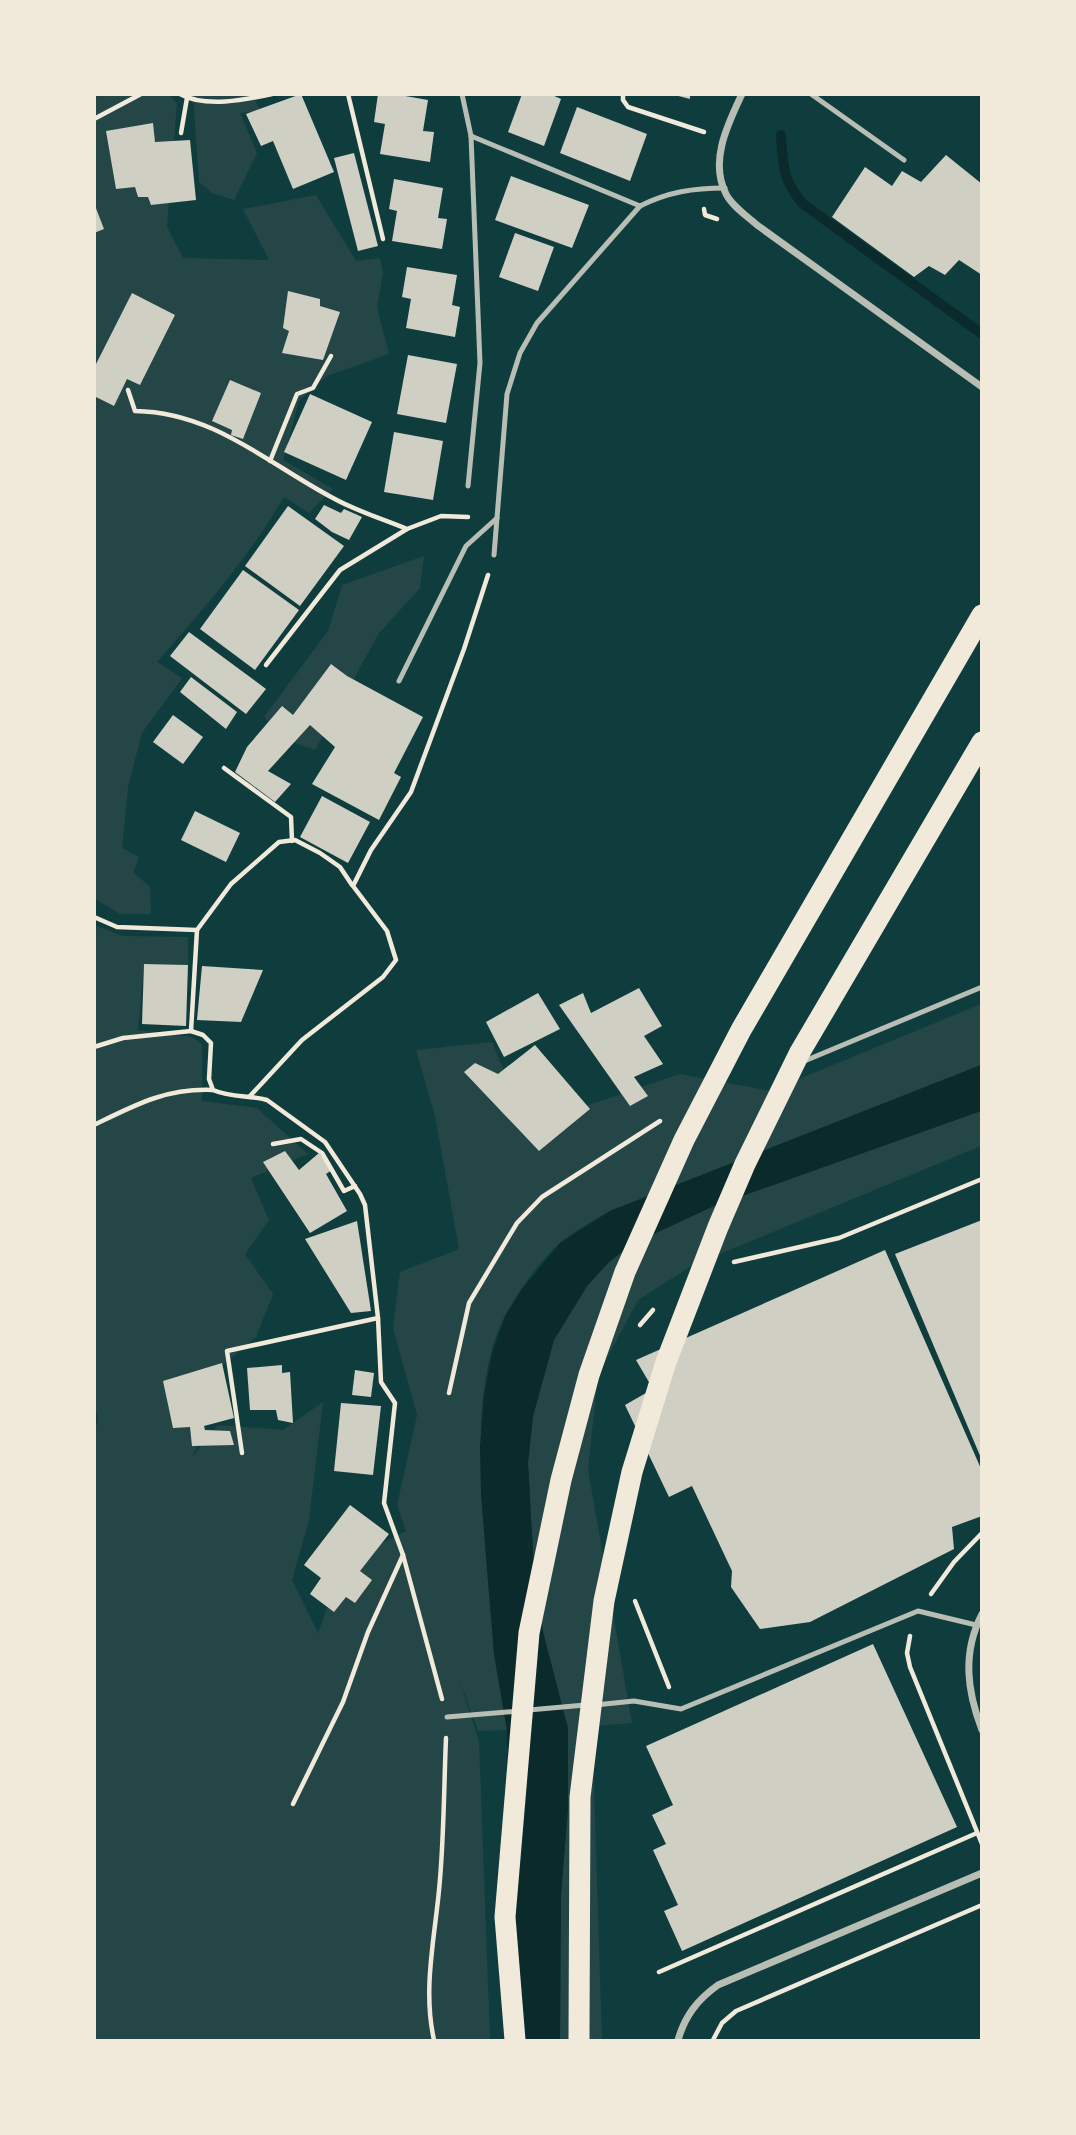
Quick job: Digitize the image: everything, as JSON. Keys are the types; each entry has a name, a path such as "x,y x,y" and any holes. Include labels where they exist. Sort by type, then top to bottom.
{"highway":[{"path":"515,2040 505,1917 529,1633 561,1480 589,1375 625,1272 697,1115 741,1030 982,615"},
{"path":"579,2040 580,1797 604,1601 632,1472 666,1362 745,1164 800,1052 982,742"}],"street":[{"path":"742,94 726,128 719,160 726,194 757,225 982,387"},
{"path":"982,1614 970,1645 968,1666 973,1708 982,1730"},
{"path":"678,2040 687,2017 703,1996 718,1985 982,1873"}],"lane":[{"path":"462,94 471,136 480,363 468,486"},
{"path":"811,94 904,160"},
{"path":"471,136 640,206"},
{"path":"494,555 506,394 520,353 537,323 640,206 685,189 724,188"},
{"path":"399,681 466,546 497,518"},
{"path":"786,1069 982,987"},
{"path":"447,1717 634,1701 681,1709 918,1612 976,1625"}],"path":[{"path":"94,119 141,94"},
{"path":"180,94 187,98 208,101 256,98 272,94"},
{"path":"348,94 383,239"},
{"path":"623,94 623,100 628,107 704,131"},
{"path":"181,133 187,98"},
{"path":"270,461 297,394 313,388 331,356"},
{"path":"128,390 135,411 159,411 188,418 237,440 335,499 407,529"},
{"path":"266,665 340,570 407,529 441,516 497,518"},
{"path":"353,886 371,850 411,792 464,649 494,555"},
{"path":"224,768 291,817 292,841"},
{"path":"191,1031 197,930 231,884 279,842 295,840 340,867 387,931 396,960 383,977 302,1040 249,1097"},
{"path":"94,917 117,927 197,930"},
{"path":"94,1047 123,1038 191,1031 203,1035 211,1043 209,1079 213,1090"},
{"path":"258,1087 267,1100 325,1142 365,1205 378,1318 381,1382 395,1403 384,1503 403,1555 447,1717 440,1880 430,1965 429,2020 433,2040"},
{"path":"94,1125 144,1100 188,1089 213,1090 229,1096 267,1100"},
{"path":"449,1393 469,1303 517,1223 542,1197 663,1119"},
{"path":"273,1144 301,1139 323,1153 344,1191 355,1186"},
{"path":"722,1267 839,1238 982,1179"},
{"path":"638,1327 655,1308"},
{"path":"242,1453 227,1350 378,1318"},
{"path":"982,1533 954,1562 918,1612 907,1653 910,1667 982,1844"},
{"path":"293,1804 343,1702 368,1632 403,1555"},
{"path":"631,1590 673,1697 681,1709"},
{"path":"659,1972 977,1833"},
{"path":"713,2040 722,2023 736,2011 982,1905"}],"shaded area":[{"path":"109,94 169,95 177,103 167,227 183,258 269,260 243,209 316,195 356,261 380,258 383,274 377,307 389,354 327,376 299,401 283,460 333,489 309,513 284,497 241,562 157,662 182,678 142,733 128,787 122,848 139,857 133,872 150,887 151,914 120,914 95,899 94,95 101,97"},
{"path":"193,95 252,95 261,111 240,113 257,153 234,200 212,193 199,182"},
{"path":"424,556 420,588 379,633 315,750 289,741 264,717 328,631 342,585"},
{"path":"94,925 123,936 188,937 188,965 144,964 138,1030 192,1037 202,1044 202,1101 257,1108 308,1154 251,1178 269,1220 245,1254 273,1294 256,1337 209,1377 200,1439 192,1457 218,1425 283,1430 323,1402 309,1520 292,1580 318,1633 341,1569 361,1554 406,1531 397,1505 417,1415 393,1328 400,1272 459,1249 435,1116 416,1050 492,1042 533,1142 577,1109 680,1074 770,1091 981,1004 981,1065 610,1211 561,1242 530,1276 506,1314 488,1363 481,1419 481,1448 488,1580 507,1730 478,1731 458,1676 479,1741 490,2040 95,2040 94,1428 98,1423 94,1396"},
{"path":"981,1065 981,1111 714,1206 632,1244 608,1263 587,1286 554,1340 533,1416 528,1463 535,1587 543,1632 568,1728 568,1808 561,1894 560,2040 524,2040 510,1841 507,1730 494,1655 481,1494 480,1447 484,1395 492,1353 505,1316 522,1289 560,1243 610,1211"},
{"path":"981,1111 981,1146 693,1265 638,1300 598,1375 588,1469 632,1723 592,1726 602,2040 560,2040 561,1894 568,1808 567,1728 543,1632 535,1587 528,1463 533,1416 554,1340 587,1286 608,1263 632,1244 714,1206"}],"building":[{"path":"301,94 334,172 293,189 273,141 261,146 246,114"},
{"path":"378,94 428,100 423,131 434,132 430,162 380,154 385,124 374,122"},
{"path":"522,94 550,94 561,99 544,146 508,132"},
{"path":"671,94 690,94 690,99"},
{"path":"577,107 647,134 630,181 560,153"},
{"path":"153,123 155,142 190,140 196,200 151,205 148,197 138,197 135,187 116,189 106,131"},
{"path":"354,153 378,246 358,251 334,158"},
{"path":"946,155 982,184 982,275 959,260 945,275 929,266 914,277 832,217 865,167 892,186 902,171 921,182"},
{"path":"511,176 589,205 572,248 495,220"},
{"path":"394,179 443,188 438,218 447,219 442,249 392,241 397,211 389,209"},
{"path":"94,203 104,229 94,233"},
{"path":"515,233 554,247 538,291 499,277"},
{"path":"407,267 457,275 452,305 460,307 455,337 406,328 411,299 402,297"},
{"path":"288,291 320,299 320,306 340,312 323,360 282,353 289,331 283,328"},
{"path":"132,293 175,315 140,385 127,379 114,406 94,396 94,368"},
{"path":"408,355 457,364 446,423 397,414"},
{"path":"230,380 261,393 243,439 231,435 232,430 212,421"},
{"path":"310,394 372,422 346,480 284,452"},
{"path":"394,432 443,441 433,500 384,492"},
{"path":"324,505 341,513 344,509 362,517 349,540 332,532 315,519"},
{"path":"288,506 344,546 300,606 245,566"},
{"path":"243,570 299,610 255,670 200,629"},
{"path":"189,632 266,689 246,714 170,656"},
{"path":"331,664 347,676 423,717 394,773 401,777 379,820 312,784 335,747 310,725 268,771 291,784 275,802 235,772 247,747 282,706 293,715"},
{"path":"191,677 237,712 226,729 180,692"},
{"path":"173,715 203,737 183,764 153,742"},
{"path":"322,796 370,822 348,863 300,837"},
{"path":"195,811 240,833 226,862 181,840"},
{"path":"144,964 188,965 186,1026 142,1024"},
{"path":"202,966 263,970 241,1022 197,1020"},
{"path":"639,988 662,1026 644,1036 663,1064 634,1077 648,1096 630,1106 559,1005 583,993 591,1013"},
{"path":"538,993 560,1029 504,1057 486,1022"},
{"path":"535,1045 590,1109 539,1151 464,1072 475,1063 498,1074"},
{"path":"285,1151 299,1170 319,1153 332,1170 326,1174 347,1211 310,1233 263,1162"},
{"path":"982,1220 982,1458 981,1458 895,1254"},
{"path":"357,1221 371,1311 351,1313 305,1239"},
{"path":"885,1250 982,1471 982,1516 952,1527 954,1549 810,1622 760,1629 731,1587 732,1571 692,1486 669,1497 625,1405 653,1389 636,1360"},
{"path":"222,1363 234,1418 204,1426 205,1430 230,1431 234,1445 192,1446 190,1427 173,1428 163,1381"},
{"path":"282,1365 282,1373 290,1372 293,1423 278,1420 276,1410 250,1410 247,1368"},
{"path":"355,1370 374,1373 371,1397 352,1395"},
{"path":"341,1403 381,1406 373,1475 334,1471"},
{"path":"350,1505 389,1534 360,1571 372,1580 355,1603 346,1597 334,1612 310,1594 321,1578 304,1565"},
{"path":"873,1644 957,1827 682,1951 664,1911 678,1905 653,1850 666,1844 652,1815 673,1805 646,1746"}],"waterway":[{"path":"781,135 787,179 803,204 982,334"}]}
